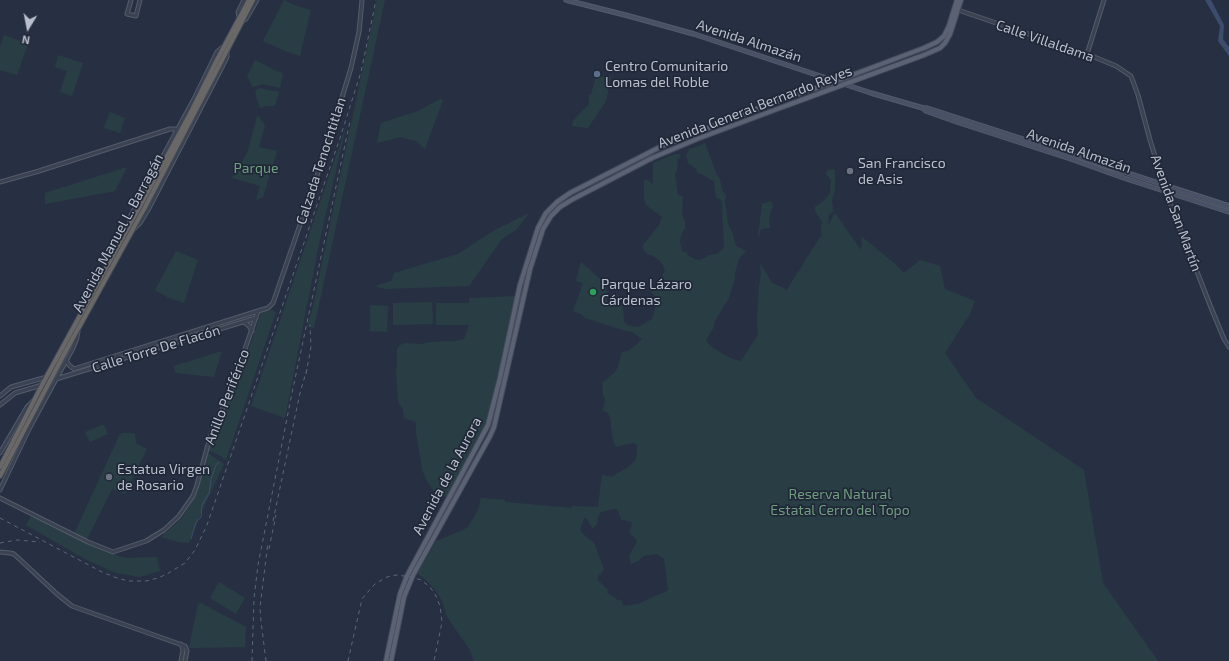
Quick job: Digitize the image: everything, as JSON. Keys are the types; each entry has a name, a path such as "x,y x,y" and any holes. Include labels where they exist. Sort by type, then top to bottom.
{"highway":[{"name":"Avenida Manuel L. Barragán","path":"248,6 249,0"},
{"name":"Avenida Manuel L. Barragán","path":"0,476 46,377 142,209 240,19 253,0"},
{"name":"Avenida Manuel L. Barragán","path":"0,467 79,328 131,228"}],"main road":[{"name":"Avenida Almazán","path":"566,0 694,34 866,91 931,109 1229,206"},
{"name":"Avenida General Bernardo Reyes","path":"538,228 548,211 556,202 570,193 662,146 736,116 831,83 937,42 944,36 949,26 957,0"},
{"name":"Avenida General Bernardo Reyes","path":"543,230 552,215 560,207 652,158 697,139 940,48 950,34 961,0"},
{"name":"Avenida Almazán","path":"923,108 926,111 957,122 1229,212"},
{"path":"754,110 753,114 757,117"},
{"path":"694,133 698,135 697,139"},
{"name":"Avenida de la Aurora","path":"386,661 403,585 490,420 520,285 538,228"},
{"name":"Avenida de la Aurora","path":"391,661 406,592 495,424 525,287 543,230"},
{"path":"500,378 502,382 505,382"},
{"path":"496,392 499,390 502,394"}],"street":[{"path":"131,0 127,14 136,16 140,0"},
{"path":"244,0 238,12 240,19 246,19 257,0"},
{"name":"Calzada Tenochtitlan","path":"258,312 268,308 275,299 323,158 351,68 359,32 362,0"},
{"path":"1087,54 1104,0"},
{"name":"Calle Villaldama","path":"958,10 1087,54 1116,66 1131,76"},
{"path":"225,48 227,57 208,94 140,223 131,228 130,217 194,99 217,52 225,48"},
{"name":"Avenida San Martín","path":"1131,76 1138,95 1166,192 1212,310 1224,339 1229,347"},
{"path":"198,90 203,95 208,94"},
{"path":"194,99 200,98 203,103"},
{"path":"0,182 38,172 170,129 178,128 188,132"},
{"path":"162,157 169,158 171,164"},
{"name":"Anillo Periférico","path":"0,498 88,542 112,552 132,547 146,541 164,530 176,519 193,496 211,434 232,390 258,312"},
{"name":"Calle Torre De Flacón","path":"66,360 74,369 258,312"},
{"path":"236,318 237,324"},
{"name":"Calle Torre De Flacón","path":"56,379 256,318"},
{"path":"244,322 252,330"},
{"path":"0,490 29,430 77,338 79,328"},
{"path":"188,333 190,338"},
{"path":"139,348 140,353"},
{"path":"83,366 85,371"},
{"path":"74,369 74,374"},
{"path":"5,400 3,400 0,396 11,387 46,377"},
{"path":"0,403 15,393 42,385"},
{"path":"0,453 27,407 34,400"},
{"path":"0,552 14,554 72,606 183,645 187,650 185,661"},
{"path":"181,661 183,645"}],"green space":[{"path":"284,0 311,10 300,56 263,41"},
{"path":"377,0 385,0 314,328 307,326 313,306"},
{"path":"4,35 28,44 17,75 0,70 0,47"},
{"path":"58,55 83,63 72,96 60,92 67,71 55,67"},
{"path":"255,60 283,73 280,88 263,84 254,87 252,86 247,77"},
{"path":"607,75 611,76 606,101 588,128 572,126 573,121 589,104 589,95 591,95 596,76 606,77"},
{"path":"259,88 279,92 275,106 260,108 255,92"},
{"path":"440,99 443,100 425,149 416,141 401,137 377,143 381,123 418,111"},
{"path":"110,112 125,118 120,133 104,128"},
{"name":"Parque","path":"257,116 265,125 259,147 277,151 263,197 256,200 260,186 232,178 248,151"},
{"path":"347,123 320,239 285,418 251,406"},
{"name":"Reserva Natural Estatal Cerro del Topo","path":"705,143 716,173 720,179 722,190 726,195 725,201 728,224 733,234 736,246 746,251 739,259 729,298 716,319 714,327 706,340 709,344 727,356 741,361 758,335 757,321 761,274 760,263 772,283 782,287 786,291 822,234 822,222 815,211 815,207 830,194 831,180 826,174 828,170 833,169 835,171 835,190 832,200 833,211 829,215 828,225 835,213 861,250 862,237 904,273 920,260 940,266 945,289 975,301 970,314 945,353 976,398 1084,470 1103,583 1158,661 474,661 470,650 447,617 443,603 437,592 417,573 436,541 468,527 478,510 481,498 505,500 505,502 572,508 572,506 598,507 602,475 612,477 635,461 637,445 634,443 616,447 613,440 610,417 607,412 603,411 605,400 602,383 614,373 618,367 622,352 628,351 642,339 632,332 585,318 581,314 573,311 583,283 576,281 581,262 606,284 607,301 610,302 615,296 618,295 623,309 624,321 627,325 638,327 652,319 657,299 651,291 665,289 665,283 662,275 665,271 663,265 658,259 647,254 643,249 643,245 659,225 662,217 646,205 644,198 644,185 645,179 653,184 653,163 675,154 679,154 681,157 677,159 678,166 675,175 678,195 683,196 682,215 685,221 685,228 681,235 680,242 682,251 694,259 700,260 710,255 717,254 722,250 724,246 722,203 720,199 716,198 714,181 699,173 698,174 696,169 688,163 686,156 689,149","holes":["617,509 622,520 632,523 630,531 631,535 637,542 629,556 631,564 638,561 643,556 648,555 657,554 664,558 668,590 638,604 625,606 622,603 623,601 618,600 607,593 608,590 598,580 598,576 604,570 594,543 580,530 584,518 587,518 592,529 597,524 598,517 601,512"]},
{"path":"127,167 115,191 45,204 45,193"},
{"path":"771,201 773,206 769,218 770,228 761,229 758,236 762,204"},
{"path":"529,213 517,229 502,239 469,286 386,289 377,287 378,285 391,281 394,273 458,254 493,231"},
{"path":"176,251 198,260 184,303 167,297 155,290"},
{"path":"515,296 497,380 482,434 448,497 439,495 430,486 422,469 416,433 416,422 404,418 403,409 398,402 396,368 397,349 400,345 405,343 422,344 464,339 469,325 436,325 436,303 469,303 469,298"},
{"path":"432,302 433,324 393,325 393,303"},
{"path":"370,305 388,306 387,332 370,331"},
{"path":"272,310 276,312 226,460 208,450 237,384 261,313"},
{"path":"252,315 254,317 191,337 190,334"},
{"path":"222,351 214,377 175,373 174,366"},
{"path":"104,425 108,434 90,442 85,432"},
{"path":"122,433 135,434 136,443 147,449 125,494 112,489 87,539 74,534 119,436"},
{"path":"208,453 224,464 189,543 178,542 161,537 181,519 190,506 196,493"},
{"path":"31,516 102,550 125,558 157,557 160,571 140,577 116,573 85,559 26,525"},
{"path":"219,582 245,598 236,614 210,598"},
{"path":"201,603 246,627 245,647 189,648 198,604"}],"water":[{"path":"1205,0 1211,0 1224,25 1223,39 1229,47 1229,56 1218,41 1220,26"}],"waterway":[{"path":"191,539 196,522 201,517 202,505 209,493 211,479 216,465 219,462"}],"railway":[{"path":"0,518 100,571 128,581 146,581 167,574 185,563 195,550 207,525 340,138 361,72 376,0"},
{"path":"252,661 254,598 258,565 292,393 350,121"},
{"path":"306,374 311,347 310,325"},
{"path":"273,521 300,393 307,369"},
{"path":"269,549 276,515"},
{"path":"0,543 17,540 40,542"},
{"path":"266,661 260,607 268,542"},
{"path":"348,661 362,599 375,584 387,577 396,575 421,580 430,587 436,596 440,606 442,622 434,661"}],"place":[{"name":"Centro Comunitario Lomas del Roble","path":"597,74"},
{"name":"San Francisco de Asis","path":"850,171"},
{"name":"Parque Lázaro Cárdenas","path":"593,292"},
{"name":"Estatua Virgen de Rosario","path":"109,477"}]}
